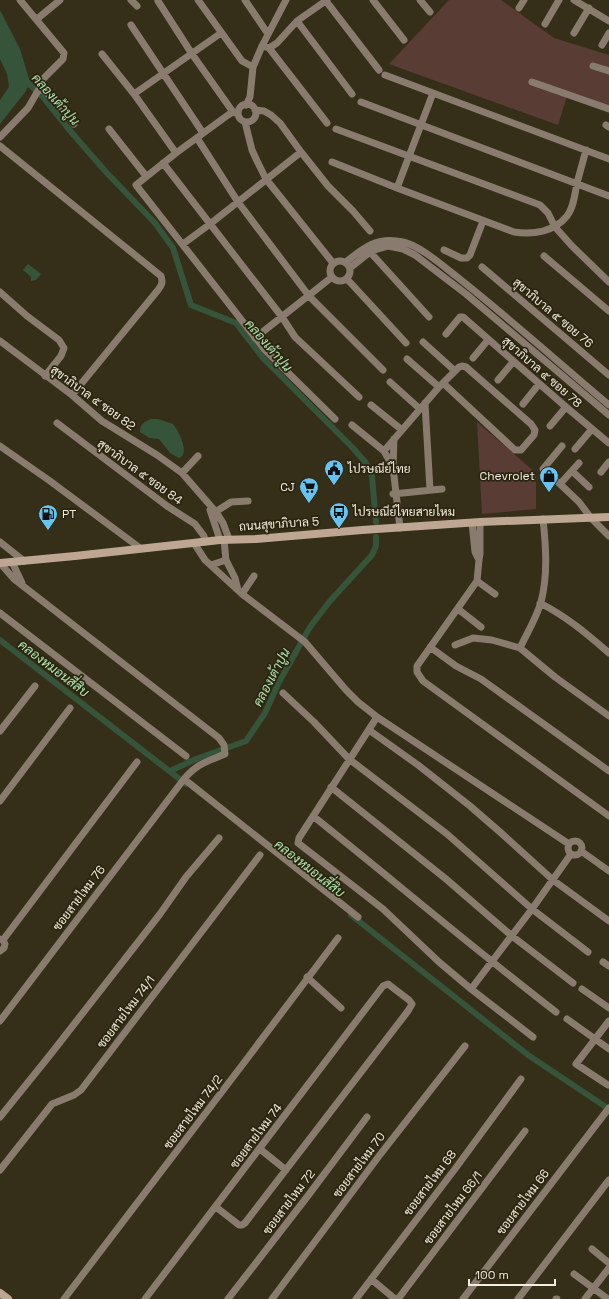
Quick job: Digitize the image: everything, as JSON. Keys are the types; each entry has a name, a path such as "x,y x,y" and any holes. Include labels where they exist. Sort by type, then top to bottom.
{"main road":[{"name":"ถนนสุขาภิบาล 5","path":"0,563 225,540 476,522 609,517"},
{"path":"0,1292 8,1299"}],"street":[{"path":"0,137 28,108 43,79 59,64 63,59 64,53 20,0"},
{"path":"37,19 60,0"},
{"path":"131,0 137,6"},
{"path":"198,0 242,61 253,67"},
{"path":"245,0 268,34"},
{"path":"286,0 268,34 265,47 253,67 250,97 246,105 236,113 200,135 136,185 273,358 335,419"},
{"path":"373,0 404,40"},
{"path":"420,0 430,12"},
{"path":"519,8 524,0"},
{"path":"545,24 559,0"},
{"path":"574,0 609,21"},
{"path":"158,1 192,54 240,119 245,122 252,150 266,179 333,263"},
{"path":"265,47 277,43 297,22 326,1 379,70"},
{"path":"574,33 588,8"},
{"path":"297,22 352,94"},
{"path":"131,25 200,135 238,202 308,296 383,370"},
{"path":"134,94 221,33"},
{"path":"602,46 609,33"},
{"path":"265,47 328,122"},
{"path":"102,54 134,94 176,153"},
{"path":"593,66 609,71"},
{"path":"385,75 609,159"},
{"path":"532,82 609,109"},
{"path":"37,92 47,92 59,104 74,124"},
{"path":"397,188 433,93"},
{"path":"361,102 609,196"},
{"path":"245,122 253,120 256,116 255,110 252,106 246,105"},
{"path":"255,110 264,111 280,123 328,186 353,211 370,231"},
{"path":"109,129 146,176"},
{"path":"336,129 540,205 548,213 555,227 572,246 609,282"},
{"path":"0,146 161,276 163,280 158,290 72,395"},
{"path":"332,162 483,221 524,234 541,232 555,227 568,215 586,150"},
{"path":"183,244 301,152"},
{"path":"163,163 296,337 359,397"},
{"path":"444,250 461,258 467,258 470,255 483,221"},
{"path":"348,265 366,246 375,242 393,240 404,242 416,248 446,269 609,405"},
{"path":"348,265 370,252 388,246 403,249 415,255 466,294 609,415"},
{"path":"370,252 428,317"},
{"path":"544,256 609,311"},
{"path":"339,260 348,265 351,272 347,279 340,281 332,277 330,272 333,263 339,260"},
{"name":"สุขาภิบาล ๕ ซอย 76","path":"482,267 609,375"},
{"path":"439,273 446,269"},
{"path":"256,338 332,277"},
{"path":"347,279 406,343"},
{"path":"0,292 62,344 64,348 61,356 45,376"},
{"name":"สุขาภิบาล ๕ ซอย 78","path":"446,334 460,317 463,318 609,443"},
{"path":"473,358 488,340"},
{"name":"สุขาภิบาล ๕ ซอย 82","path":"0,341 72,395 102,421 157,455 182,473 214,513 225,540 226,560"},
{"path":"423,342 455,371"},
{"path":"384,451 441,385 462,366 466,367 534,427 534,435 521,450 515,450 441,385 407,359"},
{"path":"498,380 513,362"},
{"path":"555,370 560,364"},
{"path":"390,382 423,406 430,490"},
{"path":"523,404 539,384"},
{"path":"371,405 402,430"},
{"path":"550,426 566,407"},
{"name":"สุขาภิบาล ๕ ซอย 84","path":"57,423 167,506 195,524 204,536 205,542"},
{"path":"352,425 384,451 393,467"},
{"path":"575,449 592,429"},
{"path":"394,439 393,467 398,528"},
{"path":"0,446 140,548"},
{"path":"562,446 543,469 579,502 591,518 609,536"},
{"path":"182,473 198,456"},
{"path":"601,472 609,462"},
{"path":"560,484 579,463"},
{"path":"572,471 589,487"},
{"path":"395,491 442,489"},
{"path":"214,513 231,502 248,501"},
{"path":"520,648 533,622 540,603 544,584 546,563 543,519"},
{"path":"476,522 481,546 478,560 477,581 417,666 417,672 423,680 609,816"},
{"path":"0,542 24,561"},
{"path":"194,543 205,560 240,592 303,640 358,702 377,717 569,844"},
{"path":"211,565 226,560 240,592"},
{"path":"12,562 19,580 23,585"},
{"path":"0,563 10,576 23,585"},
{"path":"240,592 254,576"},
{"path":"477,581 494,594"},
{"name":"ซอยสายไหม 76","path":"0,1021 176,789 201,763 225,754 219,738 123,665 23,585"},
{"path":"540,603 561,614 609,653"},
{"path":"458,609 481,627"},
{"path":"0,613 186,756"},
{"path":"455,645 473,638 492,640 520,648 555,677 609,716"},
{"path":"430,647 456,666 481,679 609,771"},
{"path":"0,731 34,686"},
{"path":"283,693 314,722 349,759 447,834 532,909 588,952"},
{"path":"0,801 70,708"},
{"path":"377,717 299,838 298,843 383,909 439,962 533,1037"},
{"path":"369,730 418,765 470,806 553,880 609,921"},
{"path":"0,951 5,946 1,939 137,762"},
{"path":"184,780 358,917"},
{"path":"331,787 440,874 512,936 573,983"},
{"path":"313,816 491,962 556,1012"},
{"path":"0,1117 50,1056 186,878 219,838"},
{"path":"569,844 578,842 581,846 581,851 609,872"},
{"path":"569,844 568,850 571,854"},
{"path":"571,854 578,855 581,851"},
{"path":"471,989 532,909 571,854"},
{"name":"ซอยสายไหม 74/1","path":"0,1170 52,1104 74,1095 81,1090 260,855"},
{"name":"ซอยสายไหม 74/2","path":"64,1299 338,938"},
{"path":"308,977 341,1008"},
{"name":"ซอยสายไหม 74","path":"145,1299 216,1208 383,986 388,984 411,1002 411,1007 286,1170"},
{"path":"582,989 609,1008"},
{"path":"567,1019 609,1049"},
{"path":"608,1085 576,1064 609,1021"},
{"name":"ซอยสายไหม 70","path":"272,1299 379,1156 465,1046"},
{"name":"ซอยสายไหม 68","path":"356,1299 455,1169 520,1079"},
{"name":"ซอยสายไหม 66","path":"464,1299 609,1108"},
{"name":"ซอยสายไหม 72","path":"228,1299 307,1198 367,1117"},
{"name":"ซอยสายไหม 66/1","path":"398,1299 525,1131"},
{"path":"216,1208 239,1225 242,1225 286,1170 260,1149"},
{"path":"518,1299 609,1180"},
{"path":"592,1249 609,1263"},
{"path":"585,1299 609,1268"},
{"path":"574,1274 608,1299"},
{"path":"371,1279 395,1299"}],"shaded area":[{"path":"449,0 501,0 554,38 609,55 609,109 568,93 558,125 389,64"},
{"path":"0,10 20,49 30,82 26,91 0,124 0,100 9,87 7,74 0,59"},
{"path":"28,264 41,274 36,280 31,281 31,277 23,270"},
{"path":"151,419 158,419 173,424 178,431 184,447 182,456 179,458 170,453 159,439 149,438 140,432 143,424"},
{"path":"477,422 536,473 536,509 482,514"}],"waterway":[{"name":"คลองเต้าปูน","path":"24,79 43,97 106,172 155,223 173,248 191,305 236,323 263,358 352,447 366,463 372,476 376,522"},
{"name":"คลองเต้าปูน","path":"170,771 196,759 246,741 265,713 279,682 310,627 330,601 372,555 376,546 376,537"},
{"name":"คลองหมอนสี่สิบ","path":"0,640 186,784"},
{"name":"คลองหมอนสี่สิบ","path":"351,915 528,1055 609,1109"}],"place":[{"name":"ไปรษณีย์ไทย","path":"334,486"},
{"name":"Chevrolet","path":"549,493"},
{"name":"CJ","path":"309,504"},
{"name":"ไปรษณีย์ไทยสายไหม","path":"339,529"},
{"name":"PT","path":"48,531"}]}
